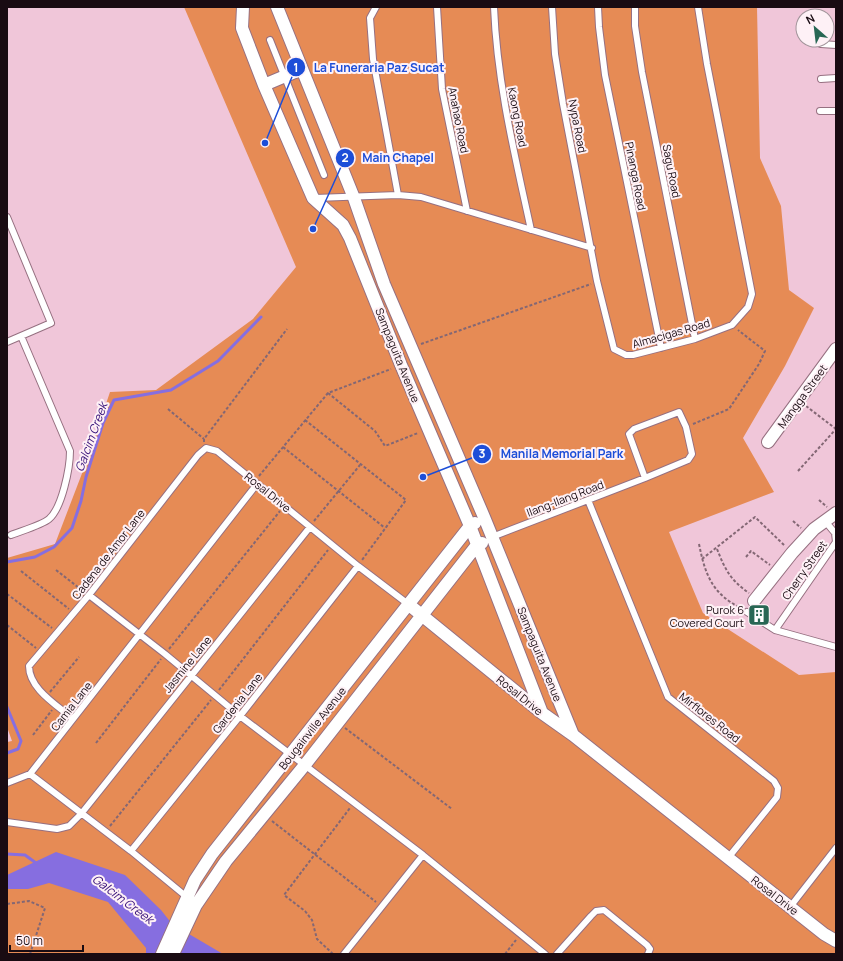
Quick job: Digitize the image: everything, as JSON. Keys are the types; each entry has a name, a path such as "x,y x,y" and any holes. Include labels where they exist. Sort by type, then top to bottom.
{"street":[{"name":"Sampaguita Avenue","path":"243,7 242,28 264,85 313,198 343,225 350,238 478,545 542,713"},
{"path":"277,7 354,198"},
{"path":"264,85 302,69"},
{"name":"Sampaguita Avenue","path":"354,198 384,284 484,517 573,735"},
{"path":"380,313 394,308"},
{"name":"Mangga Street","path":"768,442 836,349"},
{"path":"755,600 792,552 814,529 836,513"},
{"name":"Bougainville Avenue","path":"192,901 195,880 212,854 470,526 484,517"},
{"name":"Bougainville Avenue","path":"173,954 182,923 192,901 304,766 478,545 492,537"},
{"name":"Rosal Drive","path":"408,604 542,713 573,735 790,907 836,941"},
{"name":"Bougainville Avenue","path":"162,954 182,923"}],"lane":[{"path":"376,7 370,18 373,59 398,195"},
{"name":"Anahao Road","path":"437,7 437,33 442,89 467,211"},
{"name":"Kaong Road","path":"494,7 502,90 531,230"},
{"name":"Nypa Road","path":"552,7 556,61 592,248"},
{"name":"Pinanga Road","path":"598,7 605,75 661,348"},
{"name":"Sagu Road","path":"635,7 635,26 642,72 695,339"},
{"name":"Almacigas Road","path":"592,248 597,281 614,349 626,354 634,355 695,339 732,325 748,307 752,294 707,64 698,7"},
{"path":"270,40 324,175"},
{"path":"821,78 836,78"},
{"path":"820,111 836,111"},
{"path":"313,198 354,198 398,195 421,197 592,248"},
{"path":"7,217 51,323 7,342"},
{"path":"11,535 49,520 57,507 70,464 70,451 21,336"},
{"path":"645,478 629,434 634,429 679,412 686,427"},
{"name":"Ilang-Ilang Road","path":"492,537 688,460 692,454 692,448 686,427"},
{"name":"Rosal Drive","path":"206,448 217,451 358,566 408,604"},
{"name":"Cadena de Amor Lane","path":"47,696 34,685 29,674 29,666 89,595 198,455 206,448"},
{"name":"Camia Lane","path":"30,774 257,484"},
{"name":"Mirflores Road","path":"588,500 668,697 774,781 778,788 777,797 728,858"},
{"name":"Cherry Street","path":"775,630 836,542 834,532 825,520"},
{"name":"Jasmine Lane","path":"7,822 57,829 69,826 81,814 310,526"},
{"name":"Gardenia Lane","path":"131,851 358,566"},
{"path":"89,595 140,634 304,766 423,855 545,954"},
{"path":"745,611 775,630 836,647"},
{"path":"47,696 73,719"},
{"path":"7,784 30,774 131,851 192,901"},
{"path":"790,907 836,848"},
{"path":"344,954 423,855"},
{"path":"557,954 596,911 604,910 647,945 650,949 648,954"}],"path":[{"path":"411,348 597,281"},
{"path":"686,427 729,409 759,364 765,351 732,325"},
{"path":"204,439 287,329"},
{"path":"257,484 258,477 328,393 402,365"},
{"path":"328,393 375,431 385,446 429,429"},
{"path":"798,401 836,429 798,472"},
{"path":"168,409 204,439 206,448"},
{"path":"305,420 406,500 358,566"},
{"path":"283,447 338,492 386,528"},
{"path":"310,526 360,465"},
{"path":"96,743 165,654 284,506"},
{"path":"702,559 717,549 755,518 792,552"},
{"path":"699,544 702,559 713,586 720,595 745,611"},
{"path":"717,549 725,569 736,584 755,600"},
{"path":"746,557 751,551 777,570"},
{"path":"56,570 89,595"},
{"path":"21,571 74,613"},
{"path":"7,594 58,632"},
{"path":"7,625 41,652"},
{"path":"47,696 79,657"},
{"path":"33,735 56,704"},
{"path":"338,722 452,810"},
{"path":"333,954 316,939 312,920 305,911 284,895 314,853 354,803"},
{"path":"263,814 382,907"},
{"path":"7,904 29,901 45,908 30,954"},
{"path":"505,954 520,934"}],"shaded area":[{"path":"184,7 757,7 760,158 781,206 789,290 814,308 785,366 743,438 774,492 669,532 703,613 799,675 836,672 836,954 7,954 7,742 12,741 7,727 7,558 55,544 86,463 110,392 156,390 253,319 296,267"}],"water":[{"path":"56,852 125,875 161,910 172,924 223,954 146,954 146,948 108,902 49,883 28,889 7,889 7,875"}],"waterway":[{"name":"Galcim Creek","path":"7,562 35,557 54,547 72,528 103,423 114,400 171,390 218,361 261,317"},
{"name":"Galcim Creek","path":"7,707 21,741 18,749 7,753"},
{"name":"Galcim Creek","path":"7,854 25,855 36,863"}],"place":[{"name":"La Funeraria Paz Sucat","path":"265,143"},
{"name":"Main Chapel","path":"313,229"},
{"name":"Manila Memorial Park","path":"423,477"},
{"name":"Purok 6 Covered Court","path":"759,615"}]}
